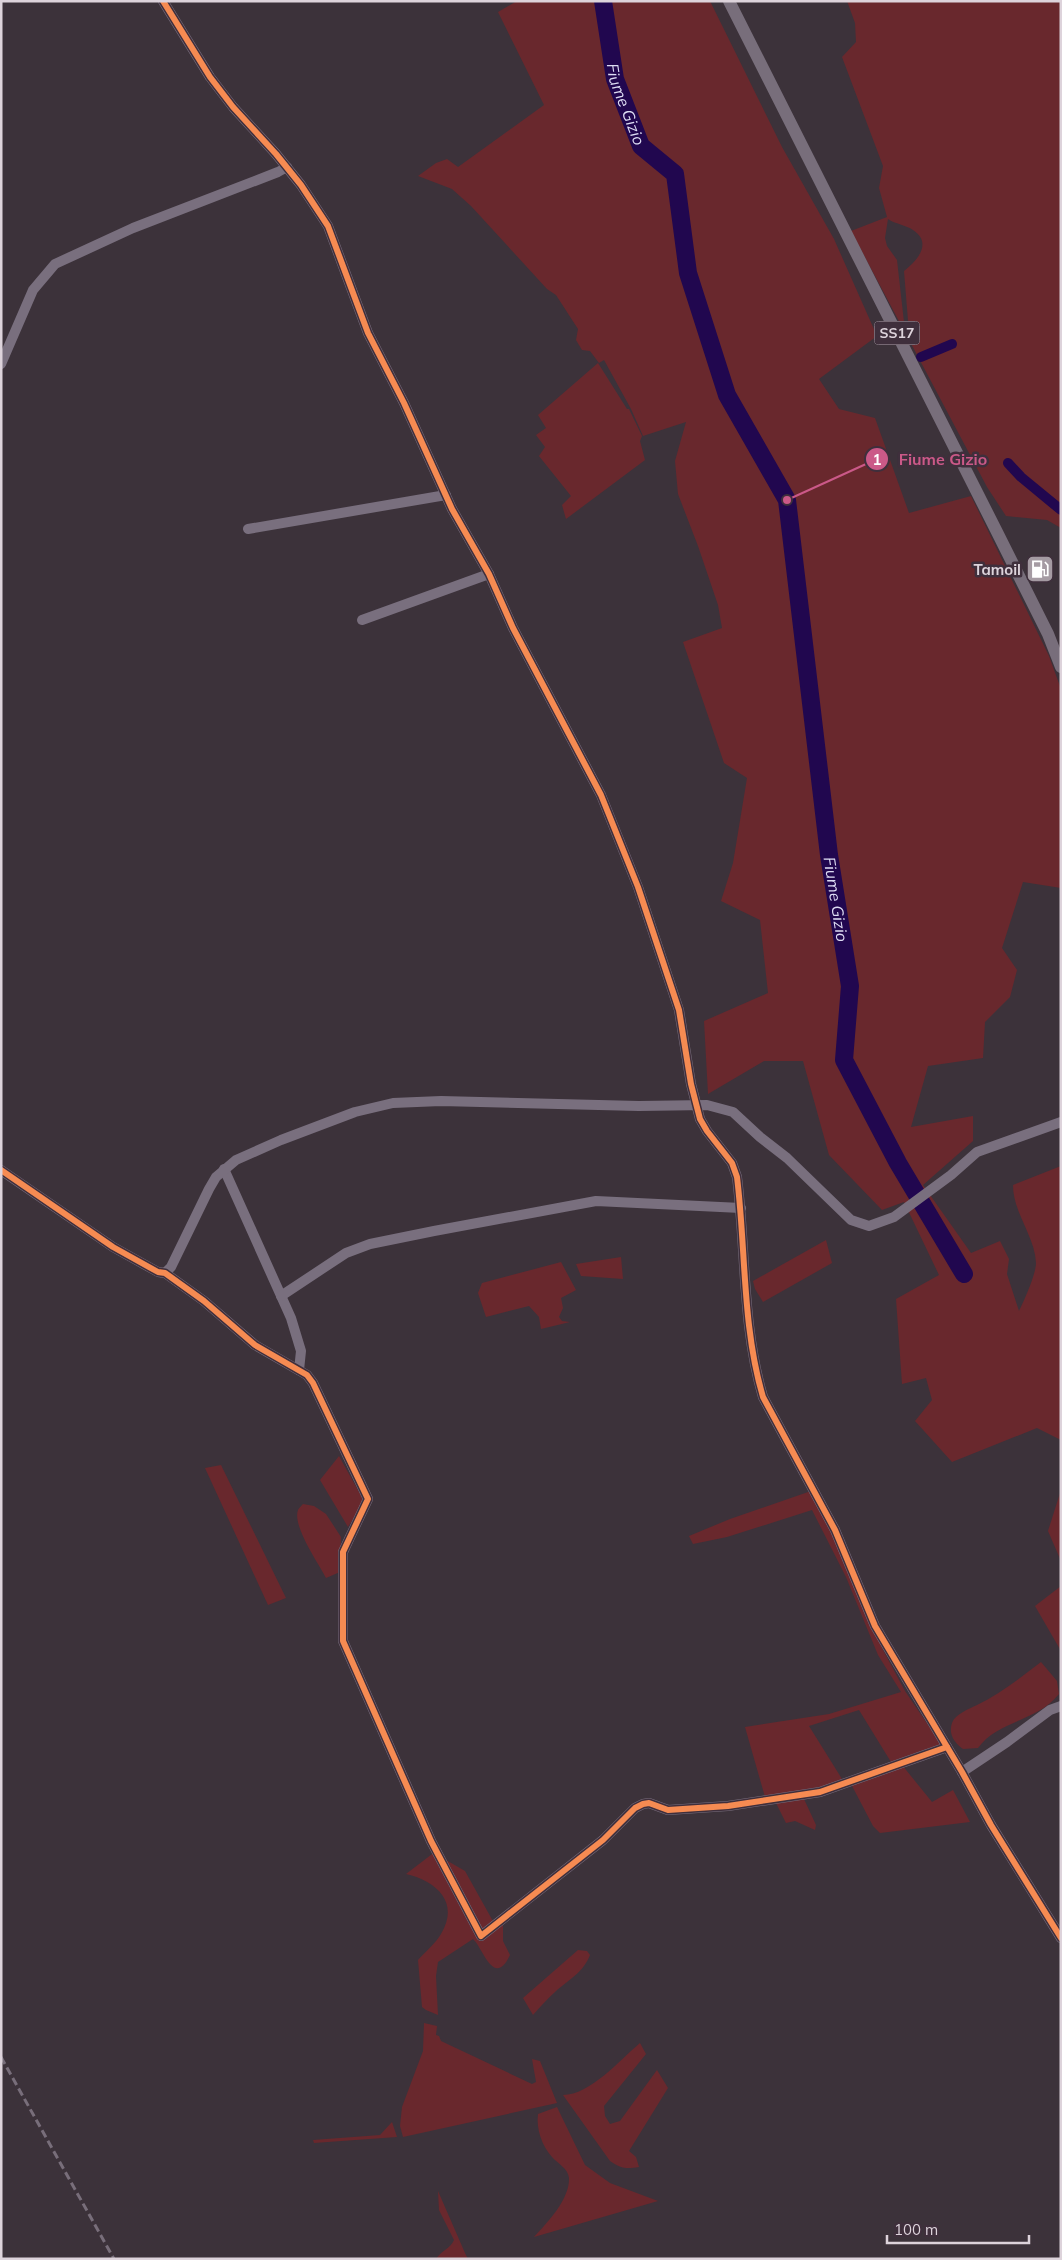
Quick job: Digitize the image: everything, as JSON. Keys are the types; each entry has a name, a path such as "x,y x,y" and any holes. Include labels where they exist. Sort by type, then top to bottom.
{"main road":[{"name":"SS17","path":"729,1 901,329 1048,634 1061,667"}],"street":[{"path":"163,1 188,44 233,107 287,167 328,226 368,333 404,403 446,495 489,574 513,628 601,795 638,887 679,1010 691,1084 700,1119 732,1163 737,1177 748,1309 756,1373 763,1397 835,1530 875,1626 962,1772 991,1825 1061,1938"},
{"path":"1,364 33,290 55,264 133,228 287,167"},
{"path":"248,529 446,495"},
{"path":"362,620 489,574"},
{"path":"165,1272 170,1267 209,1189 224,1169 236,1160 281,1140 364,1109 394,1103 441,1101 639,1106 707,1105 733,1112 760,1137 787,1158 851,1220 869,1226 894,1217 912,1205 977,1152 1061,1122"},
{"path":"224,1169 281,1296 301,1350 299,1370"},
{"path":"1,1170 113,1247 158,1272 165,1272 204,1301 255,1345 307,1375 313,1383 368,1499 343,1552 343,1641 431,1841 481,1936 603,1840 635,1808 643,1804 649,1803 668,1810 728,1806 820,1792 947,1747"},
{"path":"281,1296 346,1254 370,1244 434,1231 596,1201 740,1208"},
{"path":"962,1772 1050,1710 1061,1706"}],"shaded area":[{"path":"517,1 710,1 782,147 834,239 877,336 819,379 839,409 875,418 909,513 971,496 1049,656 1061,689 1061,888 1023,882 1002,948 1017,970 1010,997 985,1022 983,1058 928,1066 911,1127 973,1116 973,1141 923,1185 971,1253 1000,1241 1009,1259 1007,1274 1019,1311 1032,1280 1036,1263 1032,1243 1016,1205 1013,1185 1061,1166 1061,1440 1037,1428 952,1462 915,1421 932,1400 926,1378 902,1384 896,1299 939,1275 904,1202 882,1210 829,1155 803,1061 764,1061 708,1094 704,1021 768,993 760,920 721,901 733,863 747,778 724,763 683,642 722,628 718,605 678,494 675,461 686,422 643,436 631,409 604,360 599,363 590,351 582,350 576,340 578,329 556,295 547,289 471,206 452,189 418,176 436,163 447,159 458,167 544,105 498,12"},
{"path":"847,1 1061,1 1061,528 1047,520 1006,516 987,487 906,334 909,333 904,271 921,252 922,240 919,235 910,228 888,219 885,238 887,246 897,260 904,322 901,325 851,231 887,217 879,188 883,166 842,57 856,42 855,23"},
{"path":"598,363 627,409 629,409 642,436 640,441 645,460 566,519 562,505 571,496 539,456 545,447 536,435 546,428 538,415"},
{"path":"826,1240 832,1263 763,1302 755,1289 753,1281"},
{"path":"621,1257 623,1279 581,1276 576,1264"},
{"path":"561,1262 576,1290 561,1298 563,1308 559,1317 562,1321 570,1322 541,1329 539,1317 529,1306 486,1317 478,1293 482,1283"},
{"path":"339,1456 364,1501 348,1527 320,1480"},
{"path":"221,1465 286,1598 268,1605 205,1468"},
{"path":"1061,1490 1061,1561 1048,1531"},
{"path":"811,1491 840,1551 883,1650 905,1691 941,1744 891,1762 859,1710 809,1726 842,1779 825,1786 765,1797 745,1727 829,1714 901,1692 878,1655 846,1577 812,1510 727,1537 693,1544 689,1536 730,1519"},
{"path":"303,1504 314,1506 326,1514 341,1537 340,1572 326,1578 302,1535 297,1517 298,1510"},
{"path":"1061,1586 1061,1651 1035,1606"},
{"path":"1041,1662 1057,1681 1059,1694 1050,1703 1029,1716 996,1732 978,1748 963,1749 957,1744 951,1731 952,1723 956,1717 1002,1691"},
{"path":"902,1765 932,1802 953,1790 970,1822 880,1833 873,1826 850,1782"},
{"path":"804,1799 816,1825 815,1830 795,1821 786,1823 776,1803"},
{"path":"440,1848 446,1860 465,1871 494,1923 498,1920 503,1925 503,1941 510,1955 499,1968 494,1967 489,1963 473,1939 438,1962 436,1976 438,2015 422,2007 418,1960 441,1934 448,1913 446,1903 436,1888 417,1877 406,1874"},
{"path":"578,1950 587,1951 590,1955 583,1967 549,1997 533,2015 523,1998"},
{"path":"424,2023 437,2026 436,2035 439,2036 441,2041 532,2084 536,2082 532,2059 540,2061 557,2103 403,2137 400,2126 402,2107 423,2051"},
{"path":"640,2043 646,2054 604,2106 605,2116 610,2124 620,2121 657,2070 668,2088 629,2151 636,2157 639,2167 624,2168 610,2161 563,2095 584,2089 594,2083"},
{"path":"557,2107 585,2165 610,2183 658,2201 534,2237 557,2210 566,2194 568,2186 569,2178 567,2171 545,2148 538,2126 538,2114"},
{"path":"392,2122 397,2137 314,2143 313,2140 380,2135"},
{"path":"438,2191 468,2259 436,2259 454,2240 439,2210"}],"waterway":[{"name":"Fiume Gizio","path":"603,1 615,79 641,146 675,174 688,273 727,395 787,500 829,855 850,986 844,1060 898,1163 964,1274"},
{"path":"921,357 952,344"},
{"path":"1008,463 1021,477 1061,510"}],"railway":[{"path":"1,2057 114,2259"}],"cycle path":[{"path":"163,1 210,77 233,107 276,154 301,185 328,226 368,333 404,403 452,509 489,574 513,628 601,795 638,887 679,1010 691,1084 700,1119 732,1163 737,1177 751,1343 763,1397 835,1530 875,1626 962,1772 991,1825 1061,1938"},
{"path":"1,1170 113,1247 158,1272 165,1273 204,1301 255,1345 307,1375 313,1383 368,1499 343,1552 343,1641 431,1841 481,1936 603,1840 635,1808 643,1804 649,1803 668,1810 728,1806 820,1792 947,1747"}],"place":[{"name":"Fiume Gizio","path":"787,500"},
{"name":"Tamoil","path":"1040,569"}]}
